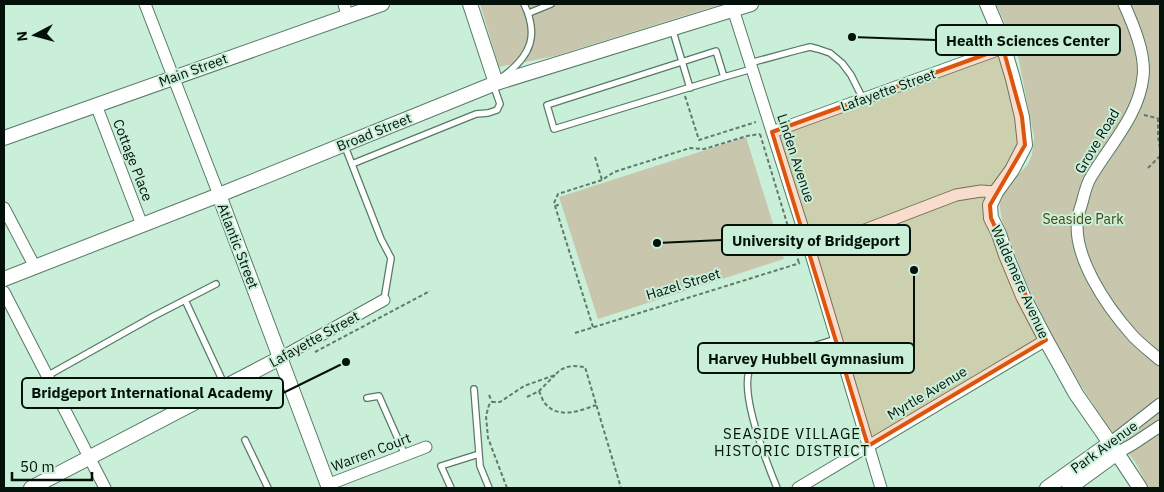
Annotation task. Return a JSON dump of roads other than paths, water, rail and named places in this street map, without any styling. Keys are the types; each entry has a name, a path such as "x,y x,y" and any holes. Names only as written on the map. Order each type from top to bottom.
{"street":[{"name":"Atlantic Street","path":"145,4 219,195 328,487"},
{"name":"Main Street","path":"4,138 173,77 346,10 382,4"},
{"path":"470,4 494,83"},
{"name":"Broad Street","path":"4,279 219,195 494,83 751,4"},
{"name":"Waldemere Avenue","path":"987,4 1013,79 1022,117 1025,145 990,205 992,218 1023,296 1046,340 1076,394 1140,488"},
{"name":"Grove Road","path":"1124,4 1141,51 1143,75 1140,93 1128,121 1089,179 1078,217 1078,240 1087,268 1104,299 1132,335 1160,360"},
{"name":"Linden Avenue","path":"733,9 810,251 881,488"},
{"name":"Lafayette Street","path":"772,130 864,99 1003,48"},
{"name":"Cottage Place","path":"96,105 142,225"},
{"path":"810,251 956,195 981,191 996,192"},
{"path":"4,208 35,267"},
{"path":"4,292 105,488"},
{"name":"Lafayette Street","path":"31,488 280,358 384,300"},
{"name":"Myrtle Avenue","path":"798,488 1046,340"},
{"name":"Park Avenue","path":"1069,488 1160,404"},
{"name":"Park Avenue","path":"1047,488 1114,448 1160,426"},
{"name":"Warren Court","path":"328,487 426,447"}],"lane":[{"path":"351,160 476,114 497,110 500,104 494,83 522,60 532,40 529,13 524,4"},
{"path":"529,13 551,4"},
{"path":"672,28 682,62 686,89"},
{"path":"724,77 716,51 547,105 554,130 724,77 810,47 818,48 842,63 864,99"},
{"path":"344,144 381,239 391,258 384,300"},
{"path":"47,376 154,316 216,284"},
{"path":"185,300 226,386"},
{"path":"777,488 761,448 748,394 748,376 750,371 801,350 836,339"},
{"path":"474,389 480,466 488,488"},
{"path":"367,398 379,396 405,455"},
{"path":"245,440 268,488"},
{"path":"451,488 442,466 479,454"}],"place":[{"name":"Health Sciences Center","path":"852,37"},
{"name":"University of Bridgeport","path":"657,243"},
{"name":"Harvey Hubbell Gymnasium","path":"914,270"},
{"name":"Bridgeport International Academy","path":"346,362"}],"district":[{"name":"SEASIDE VILLAGE HISTORIC DISTRICT","path":"792,442"}],"park label":[{"name":"Seaside Park","path":"1083,219"}]}
